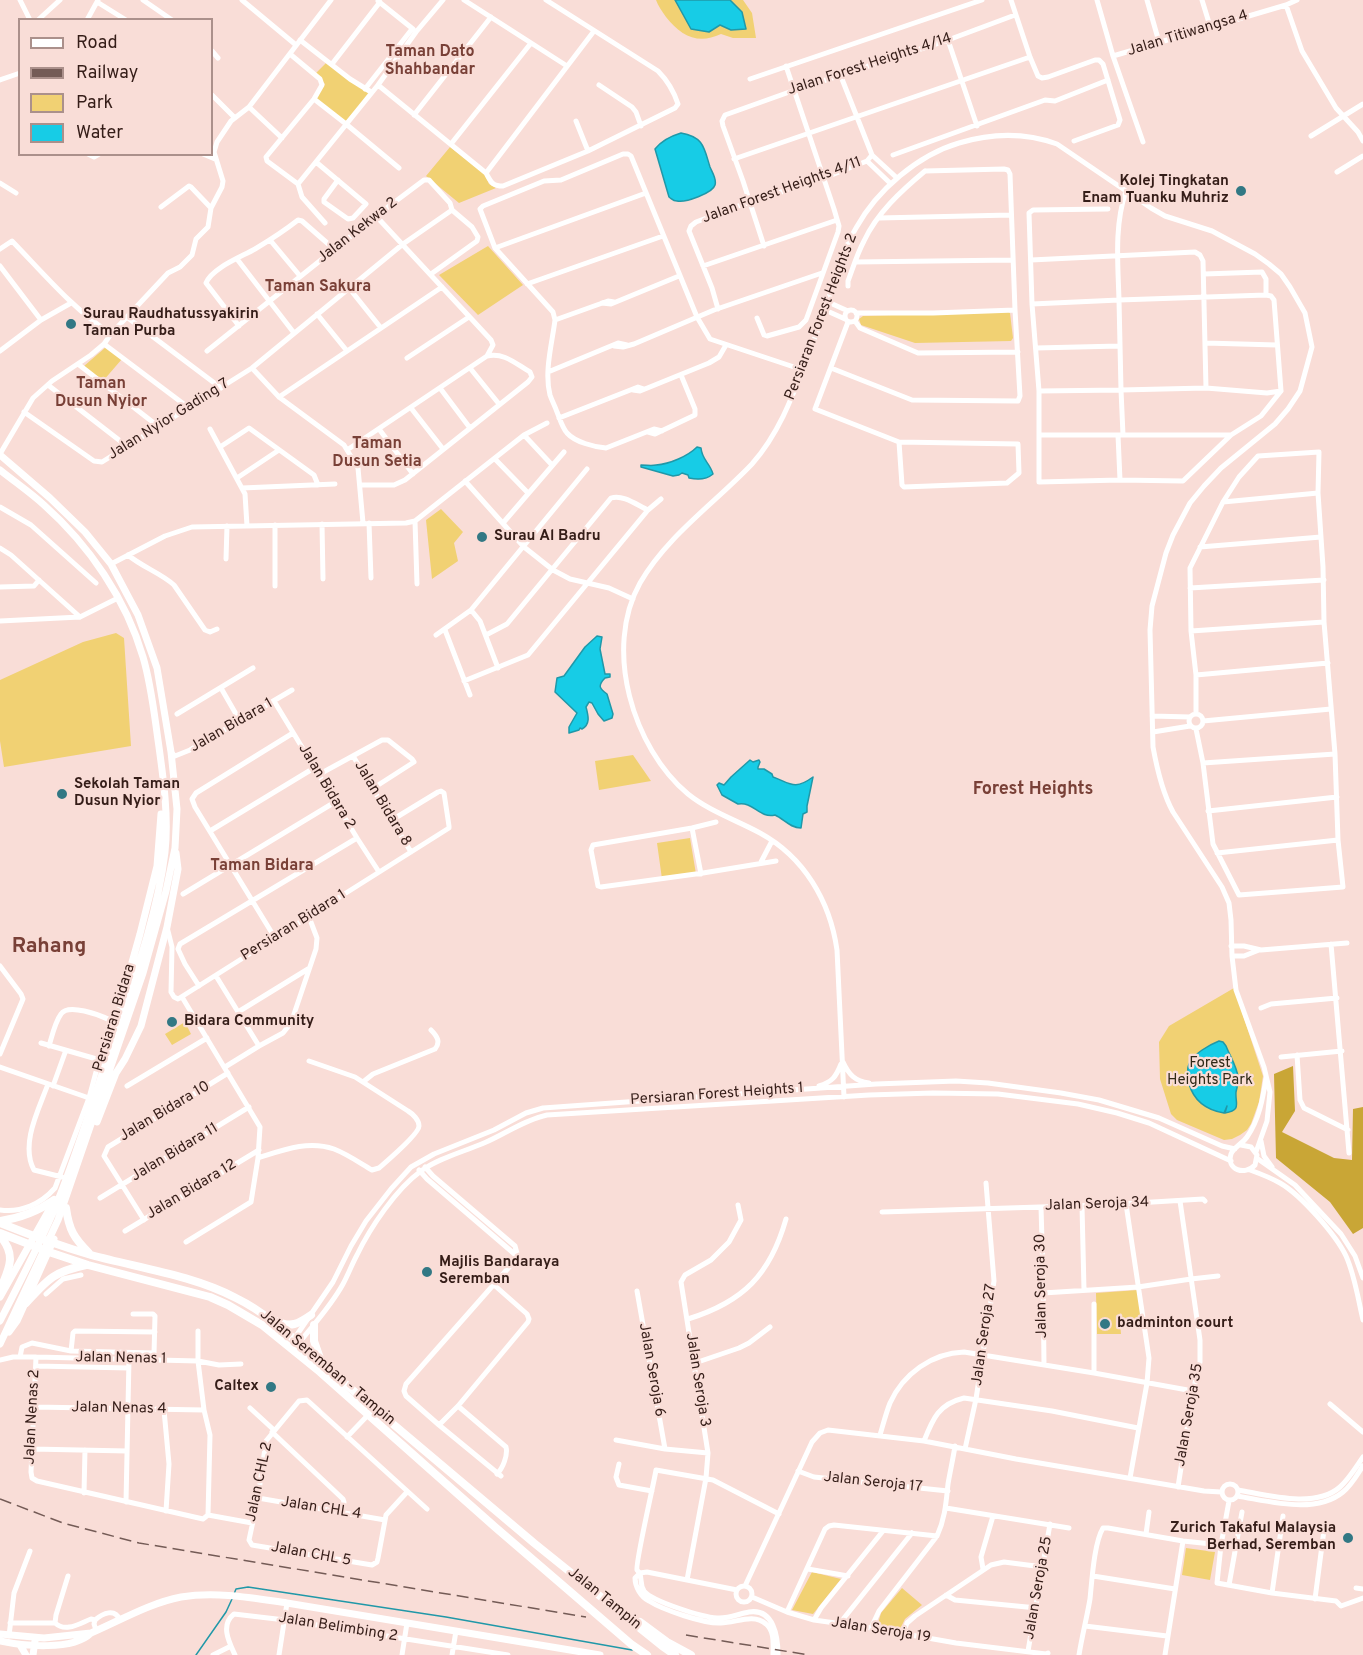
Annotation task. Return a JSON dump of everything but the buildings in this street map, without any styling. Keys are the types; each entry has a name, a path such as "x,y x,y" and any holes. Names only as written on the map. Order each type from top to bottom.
{"highway":[{"path":"0,1222 28,1215 54,1200"},
{"path":"66,1208 70,1229 91,1255"},
{"name":"Jalan Seremban - Tampin","path":"0,1222 53,1243 193,1281 237,1298 264,1315 297,1341 534,1543"},
{"path":"0,1234 11,1256 0,1290"},
{"name":"Jalan Seremban - Tampin","path":"0,1234 154,1287 210,1297 242,1313 277,1336 525,1553"},
{"path":"26,1303 49,1278 67,1269 88,1264"},
{"path":"264,1315 291,1326 311,1316"},
{"path":"314,1325 314,1341 323,1365"},
{"name":"Jalan Tampin","path":"534,1543 614,1607 623,1608 664,1644"},
{"name":"Jalan Tampin","path":"525,1553 644,1654"},
{"path":"664,1644 675,1655"},
{"path":"664,1644 690,1655"}],"main road":[{"path":"0,454 85,532 111,564 138,615 157,668 171,752 177,809 175,848"},
{"path":"0,471 44,505 81,542 106,576 135,631 144,659 151,695 163,790"},
{"name":"Persiaran Bidara","path":"20,1291 68,1174 135,975 162,873 166,819 163,790"},
{"name":"Persiaran Bidara","path":"0,1297 54,1200 116,1021 157,866 163,790"},
{"name":"Persiaran Bidara","path":"20,1291 41,1258 58,1220 118,1049 143,973 166,891 175,848"},
{"name":"Persiaran Bidara","path":"0,1345 17,1321 50,1252 108,1091 141,1026 167,927 178,869 175,848"},
{"path":"42,1223 44,1229 47,1230 60,1225"},
{"path":"16,1270 30,1266 34,1268 38,1276"},
{"path":"0,1321 20,1291"},
{"path":"0,1345 20,1291"},
{"path":"0,1641 20,1645 76,1641 153,1605 200,1595 287,1603 551,1646 565,1652 579,1651 600,1655"},
{"path":"0,1634 39,1642"},
{"path":"33,1655 39,1642"},
{"path":"39,1642 41,1655"},
{"path":"20,1645 26,1655"},
{"path":"551,1646 558,1655"},
{"path":"571,1655 579,1651"}],"street":[{"path":"20,0 29,18"},
{"path":"40,18 60,0"},
{"path":"143,0 169,18"},
{"path":"242,0 298,43 332,64 368,91"},
{"path":"298,184 346,124 414,30 442,0"},
{"path":"464,0 567,66"},
{"path":"378,85 486,173 492,184 496,186 503,186 588,151 675,108 678,104 676,98 666,79 658,71 546,0"},
{"path":"750,79 982,0"},
{"path":"1011,0 1038,76 1042,78 1095,60 1103,64 1120,120 1118,125 1074,141"},
{"path":"1097,0 1113,56 1143,142"},
{"path":"1147,0 1159,42"},
{"path":"1202,0 1210,26"},
{"name":"Jalan Titiwangsa 4","path":"1113,56 1297,0"},
{"path":"88,18 98,1 123,18"},
{"path":"0,454 33,398 104,344 168,273 180,267 192,255 196,239 208,227 211,208 222,187 223,181 214,152 217,142 231,121 249,107 329,1"},
{"path":"332,64 379,1 414,30"},
{"path":"1286,5 1302,51 1336,108 1363,141"},
{"name":"Jalan Forest Heights 4/14","path":"734,159 723,126 722,121 725,115 1016,15"},
{"path":"414,115 491,17"},
{"path":"368,91 378,85 414,30"},
{"path":"486,173 594,31"},
{"path":"948,39 976,126"},
{"path":"451,144 531,43"},
{"path":"213,52 218,58"},
{"path":"290,54 320,79 322,86 266,157 267,161 298,184 302,197 325,223"},
{"path":"764,246 734,159 1030,57"},
{"path":"757,318 764,335 767,336 799,327 806,320 838,232 837,220 824,178 786,66"},
{"path":"0,80 18,74"},
{"path":"840,74 872,155 897,178"},
{"path":"893,155 1046,100 1055,101 1108,81"},
{"path":"599,85 632,107 641,126"},
{"path":"213,96 235,118"},
{"path":"314,99 399,168"},
{"path":"1311,136 1363,104"},
{"path":"249,107 282,138"},
{"path":"576,121 588,151"},
{"name":"Persiaran Forest Heights 2","path":"844,1097 837,950 835,933 822,898 806,872 782,848 761,833 697,801 686,793 660,764 644,738 629,695 623,661 627,621 639,584 657,558 763,452 785,415 828,303 841,261 862,217 897,178 937,150 972,139 1000,135 1041,138 1057,144 1165,216 1212,231 1255,254 1281,274 1305,313 1312,347 1300,391 1275,424 1221,468 1190,503 1173,535 1160,572 1152,606 1150,630 1153,747 1156,764 1168,802 1222,887 1229,903 1236,990 1266,1076"},
{"path":"681,375 695,409 695,415 662,431 654,429 606,448 598,448 572,438 565,430 550,395 548,372 555,320 553,312 495,248 480,209 544,181 561,180 623,154 628,154 631,156 697,317 710,339 802,370"},
{"name":"Jalan Forest Heights 4/11","path":"703,266 689,231 696,222 824,178 867,161 872,155"},
{"path":"208,156 215,159"},
{"path":"1337,172 1363,156"},
{"path":"867,161 891,184"},
{"path":"316,162 338,180 366,204 353,218 348,219 324,202 338,180"},
{"path":"917,162 924,171"},
{"path":"831,368 912,400 1018,401 1020,396 1008,170 924,171 898,194 864,240 848,286"},
{"name":"Jalan Kekwa 2","path":"207,351 424,180 433,183 450,203 452,210"},
{"path":"0,183 16,192"},
{"path":"161,207 189,186 211,208"},
{"path":"1120,480 1121,390 1118,256 1120,211 1126,191"},
{"path":"495,248 646,193"},
{"path":"1032,304 1271,296 1274,300 1281,391 1261,416 1231,435 1183,481 1039,482 1039,391 1032,304 1030,211 1108,209"},
{"path":"431,274 477,241 478,237 472,227 452,210"},
{"name":"Jalan Nyior Gading 7","path":"24,412 94,462 102,462 252,368 403,244 452,210"},
{"path":"879,218 1011,215"},
{"path":"376,216 491,340 493,345 487,356"},
{"path":"239,326 206,283 214,272 270,240 298,220 334,249"},
{"path":"716,310 703,266 837,220"},
{"path":"527,284 663,236"},
{"path":"270,240 300,276"},
{"path":"0,249 12,241 71,303 111,334"},
{"path":"1031,260 1195,252 1200,255 1204,274 1206,388"},
{"path":"237,259 294,333"},
{"path":"855,262 1013,260"},
{"path":"0,266 42,320"},
{"path":"1204,274 1262,272 1266,279 1266,295"},
{"path":"548,372 618,344 628,345 697,317 822,273"},
{"path":"555,320 608,301 614,302 679,276"},
{"path":"279,397 442,287"},
{"path":"349,288 381,328"},
{"path":"0,351 42,320 71,303"},
{"path":"828,303 856,313 1015,310"},
{"path":"825,310 847,320 855,321"},
{"path":"848,311 844,315 847,320 815,410 899,442 1018,444 1019,473 1008,483 904,487 899,442"},
{"path":"856,313 855,321 860,328 918,352 1018,352"},
{"path":"317,314 347,351"},
{"path":"407,358 470,317"},
{"path":"128,318 221,388"},
{"path":"1205,343 1277,345"},
{"path":"104,344 189,408"},
{"path":"560,418 703,366 719,357 726,345"},
{"path":"1036,348 1120,346"},
{"path":"347,450 487,356 495,354 503,356 530,372 531,377 528,382 405,480 394,485 360,485"},
{"path":"78,364 159,427"},
{"path":"252,368 279,397 344,445 358,468 371,578"},
{"path":"470,368 499,404"},
{"path":"48,385 128,447"},
{"path":"440,388 470,428"},
{"path":"1039,391 1206,388 1268,393 1281,391"},
{"path":"411,408 443,449"},
{"path":"111,564 165,536 192,527 415,521 524,435 547,423"},
{"path":"220,447 249,428 314,475 318,485"},
{"path":"210,429 246,494 246,526"},
{"path":"379,429 413,474"},
{"path":"524,435 552,465"},
{"path":"1039,435 1231,435"},
{"path":"237,478 279,450"},
{"path":"503,523 564,452"},
{"path":"1319,452 1318,493 1324,580 1324,622 1343,887 1239,895 1213,844 1203,763 1193,727 1188,722 1193,716 1196,675 1191,631 1190,568 1223,502 1239,477 1258,456 1319,452"},
{"path":"495,459 528,493"},
{"path":"436,635 471,610 587,469"},
{"path":"465,481 524,547 553,570 570,579 614,590 633,599"},
{"path":"242,488 335,484"},
{"path":"1223,502 1318,493"},
{"path":"486,635 507,624 611,498 623,498 648,510"},
{"path":"464,681 528,656 648,510 661,499"},
{"path":"0,507 31,525 96,583"},
{"path":"415,521 417,584"},
{"path":"322,524 323,579"},
{"path":"275,525 275,586"},
{"path":"226,559 227,526"},
{"path":"1200,548 1321,537"},
{"path":"0,548 11,555 80,617"},
{"path":"128,555 174,585 205,630 210,632 217,629"},
{"path":"0,587 34,586 39,580"},
{"path":"1190,588 1324,580"},
{"path":"0,621 80,617 118,598"},
{"path":"471,610 480,621 498,668"},
{"path":"1191,631 1324,622"},
{"path":"445,630 470,695"},
{"path":"1196,675 1328,663"},
{"path":"177,714 254,668"},
{"path":"221,688 240,721"},
{"name":"Jalan Bidara 1","path":"171,752 175,756 182,754 292,690"},
{"name":"Jalan Bidara 2","path":"274,701 379,872"},
{"path":"1203,721 1331,709"},
{"path":"1152,716 1200,716 1203,721"},
{"path":"1153,732 1193,727 1202,725 1203,721"},
{"path":"275,938 192,799 196,793 293,733"},
{"path":"318,775 385,740 414,762 372,789"},
{"path":"1203,763 1335,754"},
{"name":"Jalan Bidara 8","path":"353,756 411,852"},
{"path":"210,831 314,768"},
{"name":"Persiaran Bidara 1","path":"182,997 448,828 444,793 438,792 392,820"},
{"path":"1208,811 1337,797"},
{"path":"183,894 335,802"},
{"path":"716,822 593,845 591,848 598,885 601,888 776,861"},
{"path":"692,828 701,874"},
{"path":"199,986 178,949 180,944 357,838"},
{"path":"1217,853 1338,840"},
{"path":"760,862 772,841"},
{"path":"225,1067 289,1028 316,949 317,938 309,917"},
{"path":"167,927 172,947 171,992 174,998 182,997 260,1127 251,1202 186,1242"},
{"path":"1232,956 1244,956 1261,950 1347,943"},
{"path":"1331,944 1349,1153"},
{"path":"1231,946 1261,950"},
{"path":"160,952 169,951 171,956"},
{"path":"0,966 21,994 22,999 0,1054"},
{"path":"238,1012 309,969"},
{"path":"216,976 258,1046"},
{"path":"1261,1008 1271,1004 1337,998"},
{"path":"0,1210 23,1209 44,1199 55,1188 89,1098 110,1020 74,1009 65,1010 60,1015 49,1046"},
{"path":"363,1082 373,1074 435,1049 438,1039 431,1030"},
{"path":"127,1086 207,1038"},
{"path":"41,1043 100,1060"},
{"path":"61,1177 34,1170 29,1156 30,1137 66,1050"},
{"path":"1281,1057 1342,1051"},
{"path":"1297,1055 1301,1104 1304,1108 1348,1130"},
{"path":"258,1158 290,1148 320,1146 336,1150 372,1170 380,1168 417,1132 419,1125 413,1114 350,1074 309,1061"},
{"path":"842,1061 848,1073 854,1078 876,1084"},
{"path":"812,1088 829,1083 836,1076 842,1061"},
{"path":"0,1067 89,1098"},
{"name":"Jalan Bidara 10","path":"123,1185 104,1156 108,1147 228,1073"},
{"path":"1256,1152 1267,1121 1270,1092 1266,1076"},
{"path":"1266,1076 1257,1118 1249,1135 1231,1155 1231,1161 1240,1171 1250,1170 1270,1178 1291,1191 1340,1245 1350,1268 1363,1320"},
{"name":"Persiaran Forest Heights 1","path":"297,1341 366,1221 391,1189 418,1162 482,1136 526,1113 543,1108 812,1088 956,1081 1075,1095 1149,1115 1222,1146 1238,1147"},
{"name":"Persiaran Forest Heights 1","path":"297,1341 314,1325 344,1282 358,1252 377,1221 411,1179 435,1163 486,1142 532,1119 547,1115 773,1100 967,1093 998,1094 1078,1104 1117,1113 1149,1123 1231,1161"},
{"name":"Jalan Bidara 11","path":"100,1198 249,1107"},
{"path":"1261,1139 1264,1156 1278,1173"},
{"path":"1238,1147 1251,1147 1256,1152 1258,1159 1256,1166 1250,1170"},
{"name":"Jalan Bidara 12","path":"125,1231 259,1150"},
{"path":"1258,1159 1295,1185 1341,1234 1355,1256 1363,1278"},
{"path":"418,1162 429,1177 515,1246 518,1257 405,1384 404,1391 406,1396 499,1475 507,1451 506,1447 458,1406"},
{"path":"429,1177 435,1163"},
{"path":"411,1179 429,1177"},
{"name":"Jalan Seroja 27","path":"965,1449 976,1399 994,1281 986,1183"},
{"path":"123,1185 144,1220"},
{"name":"Jalan Seroja 34","path":"882,1212 1082,1206 1203,1199 1205,1201"},
{"name":"Jalan Seroja 35","path":"1178,1487 1193,1391 1200,1362 1200,1340 1180,1202"},
{"path":"1126,1204 1149,1358 1147,1383 1130,1478"},
{"name":"Jalan Seroja 3","path":"687,1580 706,1478 708,1453 681,1282 685,1275 711,1260 729,1242 741,1220 738,1205"},
{"path":"1082,1206 1084,1290"},
{"name":"Jalan Seroja 30","path":"1041,1207 1044,1365"},
{"path":"687,1319 729,1302 759,1276 773,1255 786,1219"},
{"path":"46,1294 63,1279 81,1275"},
{"path":"1043,1293 1138,1287 1218,1276"},
{"path":"439,1425 458,1406 529,1319 527,1314 494,1284"},
{"name":"Jalan Seroja 6","path":"637,1291 664,1449"},
{"path":"1094,1304 1094,1373"},
{"path":"20,1357 22,1347 32,1343 71,1352 154,1356 155,1316 153,1314 133,1314"},
{"path":"694,1364 739,1348 770,1327"},
{"path":"71,1352 75,1331 155,1332"},
{"path":"198,1331 198,1361 204,1410 210,1435 208,1515"},
{"path":"62,1357 63,1349"},
{"path":"880,1435 890,1404 901,1384 933,1359 951,1353 964,1352 1193,1391"},
{"name":"Jalan Nenas 1","path":"0,1360 20,1357 129,1359 154,1356 219,1365 242,1364"},
{"name":"Jalan Nenas 2","path":"36,1357 32,1478 84,1492"},
{"path":"126,1502 129,1359"},
{"path":"36,1366 129,1368"},
{"path":"924,1441 932,1421 941,1409 952,1401 964,1398 1052,1411 1138,1428"},
{"name":"Jalan CHL 2","path":"249,1540 266,1441 299,1401 307,1400 347,1437"},
{"path":"1330,1404 1363,1432"},
{"name":"Jalan Nenas 4","path":"34,1407 204,1410"},
{"path":"250,1408 343,1499 342,1512"},
{"path":"164,1410 169,1464 166,1511"},
{"path":"368,1415 347,1437 427,1509"},
{"path":"778,1655 776,1639 767,1625 756,1619 720,1624 688,1617 643,1597 636,1584 636,1576 647,1572 737,1590 745,1586 812,1442 824,1431 836,1429 924,1441 1043,1464 1221,1492"},
{"path":"616,1440 664,1449 708,1453"},
{"path":"871,1628 879,1611 937,1536 946,1508 955,1446"},
{"path":"32,1449 127,1450"},
{"path":"85,1450 84,1492 200,1519 208,1515 252,1523"},
{"path":"1238,1493 1304,1500 1315,1498 1340,1487 1363,1457"},
{"path":"619,1464 616,1477 620,1485 652,1491"},
{"path":"1238,1493 1295,1505 1312,1505 1343,1492 1363,1466"},
{"path":"640,1573 637,1566 656,1470 706,1478 779,1514"},
{"name":"Jalan Seroja 17","path":"798,1471 814,1477 948,1491"},
{"path":"1230,1484 1235,1486 1238,1493 1234,1500 1229,1501 1224,1499 1221,1492 1223,1487 1230,1484"},
{"path":"385,1520 388,1512 406,1492"},
{"name":"Jalan CHL 4","path":"258,1498 385,1520"},
{"path":"1229,1501 1216,1583 1336,1601 1341,1606 1363,1598"},
{"path":"946,1508 1070,1528"},
{"path":"1146,1534 1149,1512"},
{"path":"1229,1585 1242,1512"},
{"path":"983,1569 981,1557 993,1516"},
{"path":"1272,1593 1283,1516"},
{"name":"Jalan CHL 5","path":"249,1540 252,1545 368,1565 375,1564 380,1551 385,1520"},
{"name":"Jalan Seroja 25","path":"1028,1651 1050,1524"},
{"path":"787,1612 825,1529 829,1526 937,1536"},
{"path":"1078,1655 1096,1551 1103,1528 1221,1545"},
{"path":"1315,1599 1324,1530"},
{"path":"814,1620 821,1608 883,1531"},
{"path":"840,1623 912,1533"},
{"path":"1165,1655 1183,1541"},
{"path":"9,1636 14,1593 30,1551"},
{"path":"903,1634 910,1620 990,1565 1004,1562 1043,1566"},
{"path":"808,1569 848,1576"},
{"path":"55,1623 68,1576"},
{"path":"1092,1576 1176,1589"},
{"path":"737,1590 740,1602 748,1602 752,1597 751,1589 745,1586"},
{"path":"1356,1588 1363,1589"},
{"path":"946,1594 956,1600 1037,1608"},
{"name":"Jalan Seroja 19","path":"752,1597 787,1612 814,1620 956,1643 1048,1653"},
{"path":"279,1655 287,1603"},
{"path":"94,1632 95,1620 102,1614 114,1612 120,1620"},
{"name":"Jalan Belimbing 2","path":"231,1646 227,1635 227,1623 230,1616 238,1614 508,1655"},
{"path":"10,1623 55,1623 64,1628 95,1620"},
{"path":"402,1655 407,1623"},
{"path":"1084,1626 1167,1636"},
{"path":"452,1655 456,1631"},
{"path":"773,1655 776,1639"},
{"path":"213,1655 231,1646 235,1655"}],"green space":[{"path":"656,0 743,0 752,13 756,38 733,38 721,34 705,39 690,37 672,24"},
{"path":"326,63 370,93 345,122 314,99 325,84 315,74"},
{"path":"450,147 485,174 489,184 496,188 459,203 426,176"},
{"path":"488,246 523,285 478,315 439,275"},
{"path":"1007,311 1010,313 1013,338 1011,341 915,343 861,325 859,319 863,316"},
{"path":"106,347 122,359 103,381 84,366"},
{"path":"441,509 463,532 454,543 458,561 432,579 426,520"},
{"path":"116,633 124,638 131,746 4,767 0,741 0,680 83,642"},
{"path":"633,755 651,781 599,790 595,761"},
{"path":"690,838 696,874 662,879 657,843"},
{"name":"Forest Heights Park","path":"1234,988 1263,1076 1259,1102 1251,1124 1240,1135 1224,1140 1177,1120 1171,1114 1160,1079 1159,1042 1169,1026"},
{"path":"185,1022 191,1034 172,1045 165,1034"},
{"path":"1138,1290 1143,1321 1120,1322 1121,1334 1097,1334 1096,1293"},
{"path":"1186,1548 1215,1552 1210,1580 1182,1575"},
{"path":"812,1572 841,1579 813,1614 792,1610"},
{"path":"902,1588 922,1605 905,1619 899,1631 877,1627 881,1613"}],"shaded area":[{"path":"1293,1066 1295,1111 1282,1132 1334,1158 1352,1160 1353,1109 1363,1107 1363,1228 1353,1234 1330,1202 1276,1158 1274,1074"}],"water":[{"path":"675,0 730,0 742,12 746,29 731,30 720,25 709,32 691,29"},
{"path":"681,133 694,137 702,144 715,185 704,194 692,199 674,201 669,197 655,149 667,139"},
{"path":"697,447 701,448 713,474 708,477 692,479 682,473 673,476 641,467 641,465 673,461"},
{"path":"597,636 602,637 600,649 605,674 610,674 610,677 605,678 600,685 607,694 612,718 604,721 589,702 586,707 587,725 569,733 569,727 577,713 555,692 557,678 564,676 585,647"},
{"path":"750,760 753,762 759,760 758,769 764,769 773,777 792,784 801,784 813,777 807,812 803,814 801,828 790,825 775,815 765,815 748,805 738,804 722,795 717,785 719,783 724,785"},
{"path":"1219,1041 1226,1046 1235,1065 1238,1079 1236,1108 1225,1113 1227,1106 1224,1113 1206,1107 1198,1100 1191,1090 1188,1074 1191,1060 1206,1047"}],"waterway":[{"path":"234,1594 236,1589 248,1587 446,1617 632,1650"},
{"path":"196,1655 226,1612 232,1599"}],"railway":[{"path":"0,1499 63,1523 139,1543 586,1617"},
{"path":"686,1635 809,1655"}],"place":[{"name":"Kolej Tingkatan Enam Tuanku Muhriz","path":"1241,191"},
{"name":"Surau Raudhatussyakirin Taman Purba","path":"71,324"},
{"name":"Surau Al Badru","path":"482,537"},
{"name":"Sekolah Taman Dusun Nyior","path":"62,794"},
{"name":"Bidara Community","path":"172,1022"},
{"name":"Majlis Bandaraya Seremban","path":"427,1272"},
{"name":"badminton court","path":"1105,1324"},
{"name":"Caltex","path":"271,1387"},
{"name":"Zurich Takaful Malaysia Berhad, Seremban","path":"1348,1538"}],"district":[{"name":"Taman Dato Shahbandar","path":"430,62"},
{"name":"Taman Sakura","path":"318,288"},
{"name":"Taman Dusun Nyior","path":"101,394"},
{"name":"Taman Dusun Setia","path":"377,454"},
{"name":"Forest Heights","path":"1033,790"},
{"name":"Taman Bidara","path":"262,867"},
{"name":"Rahang","path":"49,948"}]}
